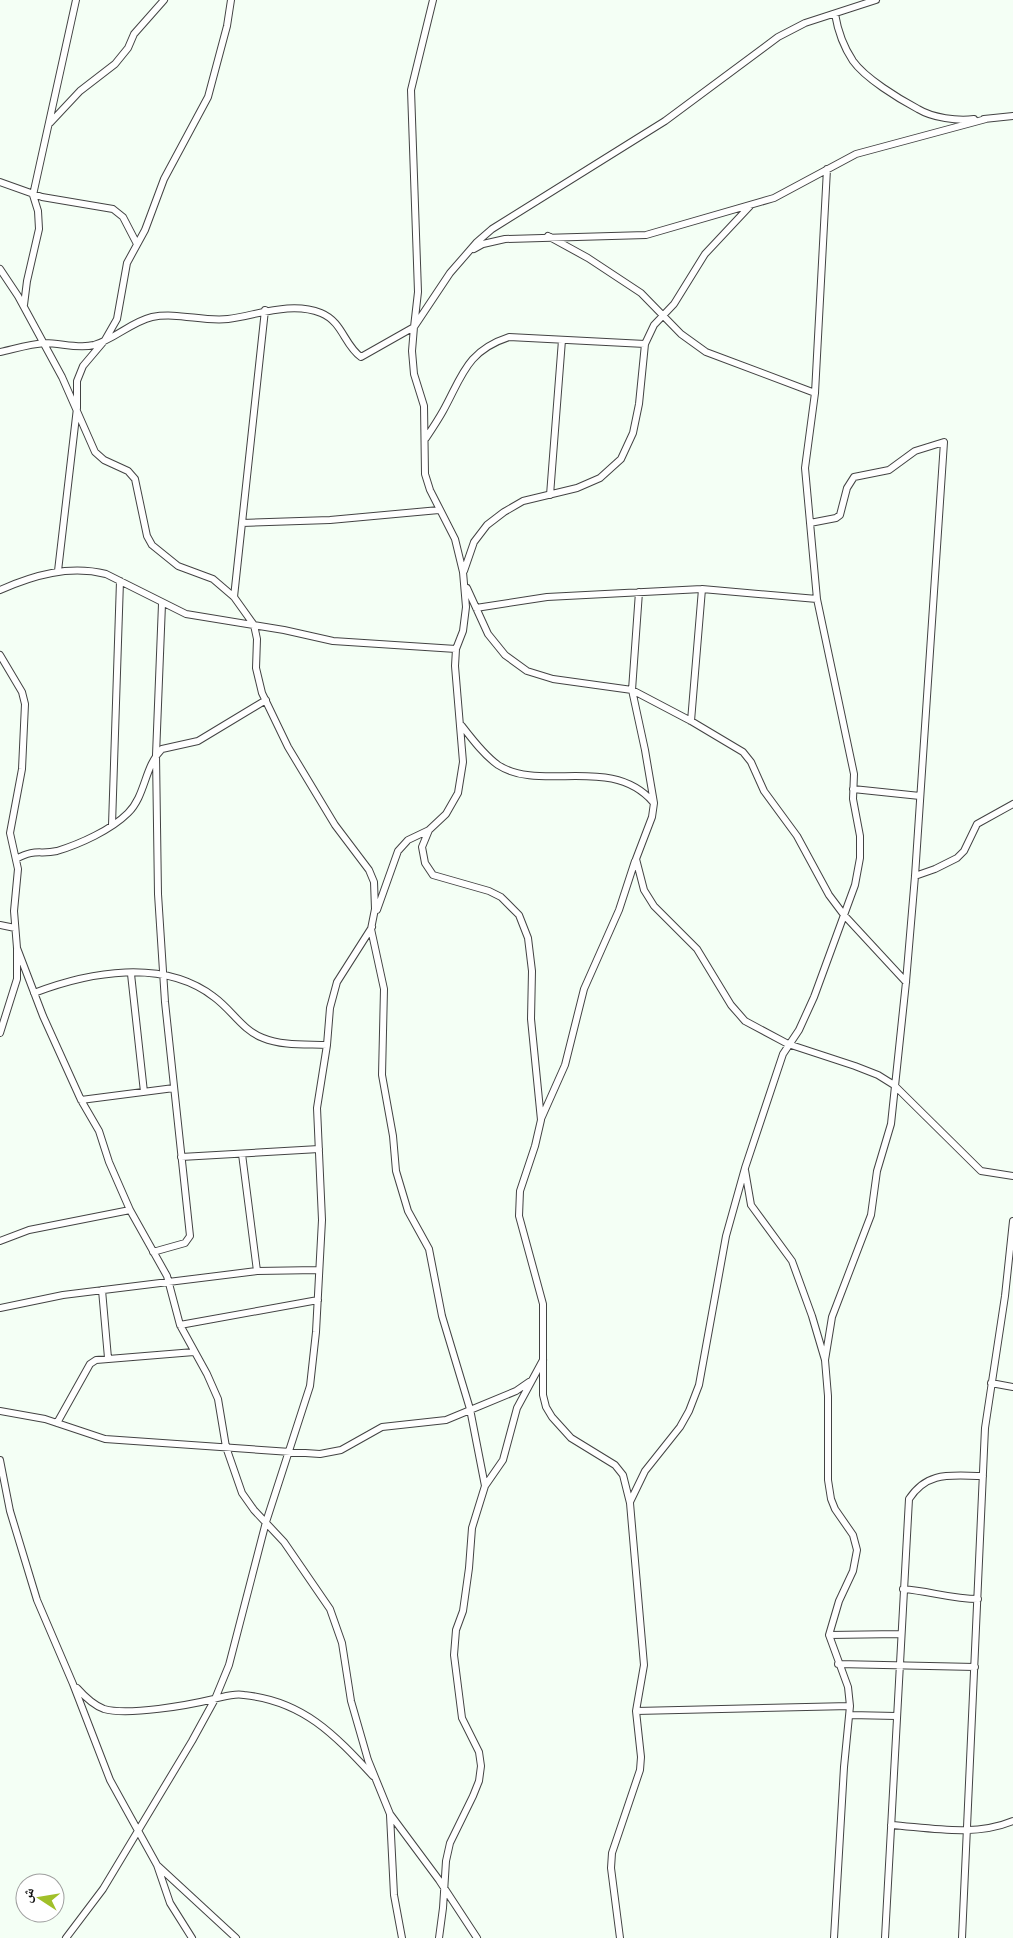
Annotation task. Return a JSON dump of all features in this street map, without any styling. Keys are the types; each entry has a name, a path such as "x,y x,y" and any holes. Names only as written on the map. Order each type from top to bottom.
{"street":[{"path":"24,306 27,281 39,229 38,211 33,195 76,0"},
{"path":"49,124 80,91 114,64 128,48 134,34 164,0"},
{"path":"58,571 77,408 77,381 83,366 106,340 119,315 126,268 145,230 164,179 208,97 219,60 230,0"},
{"path":"66,1938 103,1889 136,1830 215,1699 229,1665 266,1522 310,1386 318,1300 322,1220 317,1108 328,1045 332,994 337,982 371,929 398,851 408,840 429,830 446,814 458,793 463,762 461,725 455,692 456,649 463,631 465,585 455,539 425,474 426,438 424,406 414,374 412,351 418,292 411,90 433,0"},
{"path":"473,250 477,242 492,229 664,120 778,36 805,23 876,0"},
{"path":"835,14 839,36 854,62 875,82 919,110 946,118 966,120 1013,116"},
{"path":"0,352 44,343 92,346 141,321 153,317 183,316 228,319 265,310 312,310 327,316 338,324 361,357 414,327 445,280 473,250 483,244 505,239 548,236 646,235 774,198 856,154 886,144 933,135 986,119"},
{"path":"630,1504 637,1484 645,1471 680,1427 689,1411 698,1385 726,1236 745,1168 777,1070 788,1044 799,1030 814,997 855,885 860,858 860,836 853,799 854,774 817,599 805,468 815,393 826,170"},
{"path":"0,182 33,195 113,209 123,217 137,244"},
{"path":"463,572 474,542 487,525 523,501 577,488 600,478 620,459 632,433 639,404 645,344 654,325 674,304 705,254 740,214 752,204"},
{"path":"548,236 588,258 641,293 681,334 706,352 815,393"},
{"path":"0,269 24,306 44,343 77,408 95,452 104,460 128,471 135,479 147,536 152,545 178,566 213,578 234,597 254,625 257,639 256,675 266,700 288,747 330,817 369,870 374,882 375,898 371,929 384,989 382,1075 393,1136 396,1171 408,1211 429,1249 442,1316 470,1409 485,1486"},
{"path":"234,597 265,310"},
{"path":"426,438 443,411 464,368 483,349 496,342 508,337 645,344"},
{"path":"550,494 562,340"},
{"path":"810,523 836,518 840,515 847,488 854,476 889,470 915,451 944,442 915,876 891,1124 879,1164 871,1215 832,1317 825,1360"},
{"path":"242,523 330,520 440,510"},
{"path":"0,590 58,571 93,571 120,581 162,604 186,614 333,641 456,649"},
{"path":"112,825 120,581"},
{"path":"465,585 488,634 504,655 527,671 553,679 632,690 691,721 743,752 751,762 764,791 785,817 817,875 844,915 906,982"},
{"path":"476,608 548,597 702,590 817,599"},
{"path":"691,721 702,590"},
{"path":"620,1938 611,1868 612,1853 640,1770 641,1757 636,1711 644,1665 630,1504 623,1475 615,1465 571,1438 552,1417 543,1396 543,1304 519,1216 518,1205 520,1191 536,1146 541,1120 565,1065 584,989 620,910 652,817 654,803 632,690 639,592"},
{"path":"153,1252 185,1243 190,1236 162,974 156,755 162,604"},
{"path":"0,655 22,692 25,704 22,769 10,833 18,875 14,911 15,928 18,948 34,993 81,1100 99,1132 130,1210 170,1282 180,1325 208,1374 218,1400 226,1447 242,1492 284,1542 330,1609 342,1643 351,1701 375,1778 390,1814 444,1888 477,1938"},
{"path":"16,860 29,852 58,850 112,825 129,812 138,801 156,755 171,746 198,742 266,700"},
{"path":"461,725 488,756 508,770 533,774 616,780 633,785 644,792 654,803"},
{"path":"853,789 920,796"},
{"path":"915,876 958,858 964,851 977,824 1013,804"},
{"path":"429,830 422,847 425,863 433,875 489,891 501,897 515,910 524,926 531,950 532,1019 541,1120"},
{"path":"636,859 644,890 654,906 697,949 737,1014 755,1028 788,1044 855,1066 894,1085 981,1170 1013,1176"},
{"path":"0,925 15,928"},
{"path":"0,1033 16,987 18,948"},
{"path":"34,993 73,980 114,974 162,974 196,985 215,997 249,1032 265,1040 328,1045"},
{"path":"131,974 144,1092"},
{"path":"81,1100 174,1088"},
{"path":"181,1157 319,1149"},
{"path":"242,1154 257,1271"},
{"path":"745,1168 751,1205 792,1261 812,1316 825,1360 828,1396 830,1490 835,1508 853,1535 858,1550 853,1571 839,1601 829,1635 848,1687 850,1706 844,1767 834,1938"},
{"path":"0,1241 29,1230 130,1210"},
{"path":"962,1938 984,1428 1005,1296 1013,1221"},
{"path":"0,1308 63,1295 257,1271 318,1270"},
{"path":"102,1290 108,1358"},
{"path":"180,1325 318,1300"},
{"path":"57,1423 90,1364 96,1360 194,1352"},
{"path":"438,1938 446,1861 450,1843 473,1796 479,1781 481,1766 479,1752 462,1718 454,1655 456,1630 463,1611 470,1568 472,1528 485,1486 503,1460 517,1408 544,1358"},
{"path":"0,1411 57,1423 105,1440 320,1454 341,1450 382,1427 446,1420 516,1391 532,1380"},
{"path":"991,1383 1013,1387"},
{"path":"0,1460 10,1510 36,1600 73,1684 110,1780 157,1865 170,1902 192,1938"},
{"path":"885,1938 902,1589 909,1499 915,1490 934,1477 983,1476"},
{"path":"902,1589 929,1591 955,1598 978,1599"},
{"path":"829,1635 900,1634"},
{"path":"838,1664 975,1668"},
{"path":"73,1684 94,1704 105,1709 118,1711 179,1706 229,1695 243,1694 266,1699 301,1712 325,1728 375,1778"},
{"path":"636,1711 850,1706"},
{"path":"850,1715 896,1716"},
{"path":"390,1814 394,1895 402,1938"},
{"path":"891,1825 966,1831 1004,1825 1013,1821"},
{"path":"157,1865 236,1938"},
{"path":"74,1927 74,1938"}]}
